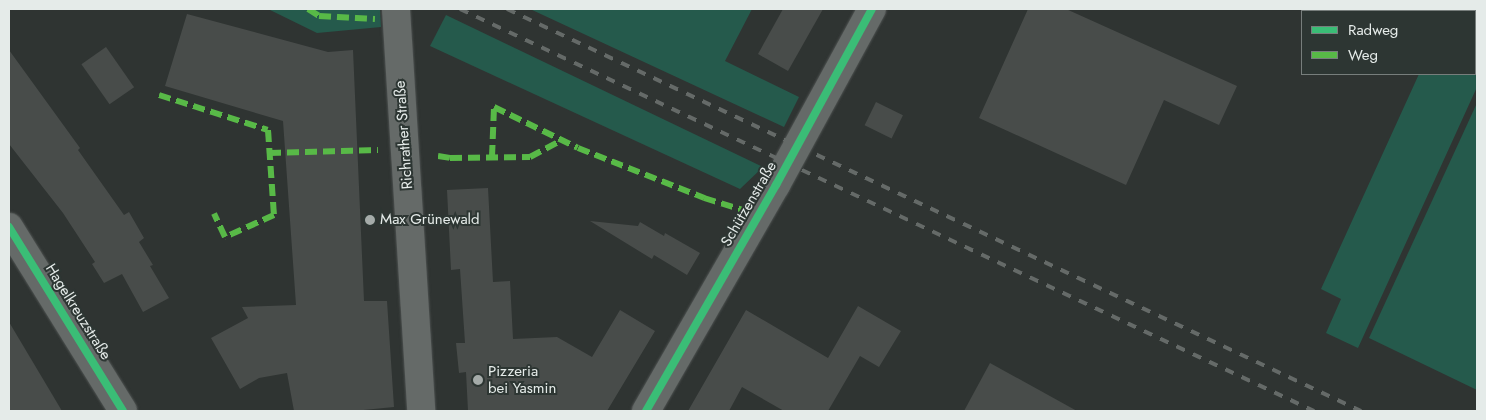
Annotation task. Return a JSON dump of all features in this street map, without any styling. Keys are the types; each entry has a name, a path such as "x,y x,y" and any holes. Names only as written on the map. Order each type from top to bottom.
{"street":[{"name":"Richrather Straße","path":"396,9 421,411"},
{"name":"Schützenstraße","path":"646,411 776,185 872,9"},
{"name":"Hagelkreuzstraße","path":"9,227 123,411"}],"green space":[{"path":"268,9 380,9 381,27 317,33"},
{"path":"530,9 752,9 725,61 799,97 784,127"},
{"path":"446,15 763,167 740,189 430,46"},
{"path":"1477,61 1477,87 1358,348 1326,333 1341,299 1321,289 1419,75 1476,75"},
{"path":"1477,103 1477,390 1369,338"}],"building":[{"path":"783,9 823,9 788,71 758,54"},
{"path":"1028,9 1066,9 1237,86 1219,125 1164,100 1126,185 979,118"},
{"path":"187,14 328,52 353,50 364,301 387,301 394,407 353,411 294,411 287,373 259,378 240,389 211,338 248,318 242,307 296,305 283,121 165,86"},
{"path":"106,47 134,87 110,104 81,64"},
{"path":"9,50 80,148 78,150 124,215 129,212 144,238 139,242 153,265 150,266 169,298 143,312 122,274 104,283 92,264 95,262 63,213 9,144"},
{"path":"876,102 903,115 892,139 865,125"},
{"path":"488,188 493,282 510,281 513,339 557,337 592,357 620,310 655,331 607,411 468,411 466,372 459,373 456,343 465,343 460,269 451,270 447,190"},
{"path":"590,221 638,226 640,222 664,236 665,233 700,253 687,275 654,255 652,259"},
{"path":"858,306 901,331 879,367 860,356 828,411 784,411 742,387 729,411 688,411 746,310 828,358"},
{"path":"9,322 62,411 9,411"},
{"path":"990,363 1077,411 964,411"}],"railway":[{"path":"460,9 1314,411"},
{"path":"507,9 1361,411"}],"marked path":[{"path":"308,9 319,16 375,19"},
{"path":"159,95 268,130 274,215 225,237 214,213"},
{"path":"492,157 494,107 578,148 704,198 743,210"},
{"path":"438,156 450,158 530,157 562,140"},
{"path":"269,153 378,150"}],"cycle path":[{"path":"646,411 776,185 872,9"},
{"path":"9,227 123,411"}],"place":[{"name":"Max Grünewald","path":"370,220"},
{"name":"Pizzeria bei Yasmin","path":"478,380"}]}
